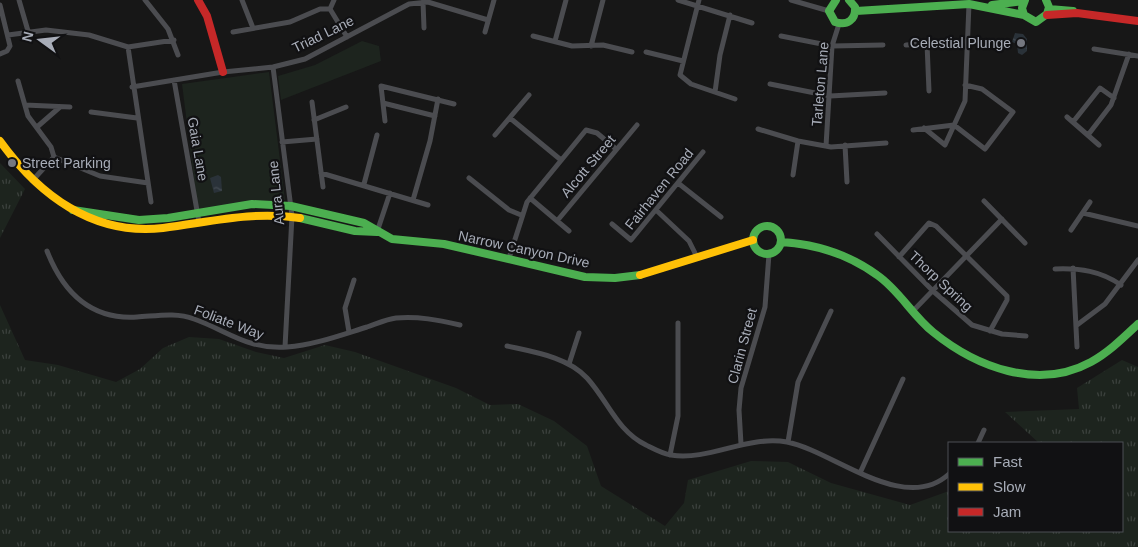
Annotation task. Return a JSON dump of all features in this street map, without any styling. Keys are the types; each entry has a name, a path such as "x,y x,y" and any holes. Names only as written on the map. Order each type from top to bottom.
{"street":[{"path":"19,0 28,32"},
{"path":"145,0 168,29 174,40 178,55"},
{"path":"198,0 207,16 223,72"},
{"path":"242,0 253,28"},
{"path":"330,9 334,0"},
{"path":"485,32 494,0"},
{"path":"555,41 566,0"},
{"path":"591,46 603,0"},
{"path":"678,0 699,3 752,23"},
{"path":"791,0 829,11"},
{"path":"829,11 836,0"},
{"path":"849,0 856,11"},
{"path":"1046,0 1048,12"},
{"path":"983,6 1025,1 1022,8 1024,15"},
{"name":"Triad Lane","path":"132,87 273,66 305,59 409,2 423,2 448,7 488,20"},
{"path":"423,2 424,28"},
{"path":"699,3 680,75 691,84 735,99"},
{"path":"856,11 969,4 1024,15 1036,22 1048,12 1077,13 1138,21"},
{"path":"924,128 945,145 965,101 969,4"},
{"path":"0,5 8,35 9,48 0,54"},
{"path":"233,32 290,22 320,9 330,9"},
{"path":"330,9 347,37"},
{"path":"829,11 832,19 838,24 850,22 856,11"},
{"path":"715,92 720,55 730,15"},
{"name":"Tarleton Lane","path":"826,146 832,46 838,24"},
{"path":"8,35 46,30 89,35 128,47 174,40"},
{"path":"533,36 572,46 603,45 632,52"},
{"path":"781,36 832,46 883,45"},
{"path":"906,45 966,41"},
{"path":"927,44 929,91"},
{"path":"128,47 132,87 152,202"},
{"path":"1094,49 1138,56"},
{"path":"646,52 683,61"},
{"path":"1088,135 1114,98 1129,54"},
{"name":"Aura Lane","path":"273,66 292,216 285,348"},
{"name":"Gaia Lane","path":"174,80 199,222"},
{"path":"18,81 28,116 51,146 54,157"},
{"path":"770,84 830,96 885,93"},
{"path":"913,130 954,125 984,148 1013,112 982,90 965,85"},
{"path":"385,121 381,86 454,104"},
{"path":"1073,122 1100,88 1114,98"},
{"path":"495,135 529,95"},
{"path":"413,200 430,141 438,99"},
{"path":"312,102 323,187"},
{"path":"383,103 435,116"},
{"path":"25,105 70,107"},
{"path":"37,127 60,107"},
{"path":"314,120 346,107"},
{"path":"91,112 137,118"},
{"path":"1067,117 1099,144"},
{"path":"510,118 561,160"},
{"name":"Alcott Street","path":"557,221 637,125"},
{"path":"758,129 798,141 826,146 886,143"},
{"path":"509,258 521,215 530,198 586,130 597,133 616,149"},
{"path":"364,184 377,135"},
{"path":"282,142 317,139"},
{"name":"Narrow Canyon Drive","path":"0,141 14,162 32,181 72,210 90,221 122,229 150,229 246,214 292,216 324,222 360,234 377,232"},
{"path":"793,175 798,141"},
{"path":"845,146 847,182"},
{"name":"Fairhaven Road","path":"612,224 631,240 703,152"},
{"path":"54,157 100,176 148,183"},
{"path":"32,181 54,157"},
{"path":"321,173 428,204"},
{"path":"469,178 509,210 521,215"},
{"path":"678,183 721,217"},
{"path":"377,232 390,193"},
{"path":"530,198 569,231"},
{"path":"984,201 1025,242"},
{"path":"1071,230 1090,202"},
{"name":"Narrow Canyon Drive","path":"72,210 139,220 252,204 291,206 364,223 392,239 444,244 509,258 549,270 586,276 615,278 643,275 697,256 753,240 755,231 768,225 780,232 782,242"},
{"path":"656,210 689,241 697,256"},
{"path":"1083,213 1138,226"},
{"path":"913,311 966,254 1002,219"},
{"path":"899,257 929,223 936,226 1007,296 1007,300 990,331"},
{"name":"Thorp Spring","path":"877,234 933,291 972,325 990,331 1015,336 1026,336"},
{"path":"753,240 756,249 769,254 777,250 782,242 806,242 829,248 855,260 879,276 932,330 962,354 989,367 1011,373 1051,376 1087,366 1136,329"},
{"name":"Foliate Way","path":"47,251 55,270 69,289 87,306 106,316 134,318 173,315 193,318 242,341 262,347 285,348 308,345 394,318 428,318 460,325"},
{"name":"Clarin Street","path":"741,444 741,388 765,307 769,254"},
{"path":"1077,326 1105,304 1138,262"},
{"path":"1055,269 1073,268 1108,276 1121,285"},
{"path":"1073,268 1077,347"},
{"path":"349,332 345,308 354,280"},
{"path":"788,442 798,382 832,311"},
{"path":"670,455 678,416 678,323"},
{"path":"569,364 579,333"},
{"path":"507,346 546,355 569,364 586,377 618,424 644,444 670,455 698,455 741,444 774,441 788,442 813,451 876,482 901,487 927,486 948,475"},
{"path":"860,474 903,378"},
{"path":"978,442 984,430"}],"green space":[{"path":"362,41 379,46 381,61 281,100 278,76 315,65"},
{"path":"269,72 285,200 198,211 182,84"},
{"path":"0,163 25,189 0,238"},
{"path":"0,305 25,360 58,365 116,382 140,369 163,348 189,337 219,339 256,352 284,358 325,345 355,352 456,388 490,405 518,404 554,421 587,446 601,486 665,526 684,503 688,480 751,461 788,462 831,483 910,505 948,491 948,532 1123,532 1123,442 1038,442 1005,412 1079,409 1077,388 1122,360 1138,367 1138,547 0,547"}],"water":[{"name":"Celestial Plunge","path":"1015,33 1023,34 1027,39 1027,51 1022,55 1018,53 1017,44 1012,42"},
{"path":"218,175 221,177 222,191 214,193 210,178"}],"traffic: fast":[{"path":"836,0 829,11 835,22 839,23 850,21 854,15 855,7 849,0"},
{"path":"1025,0 1022,8 1024,15 1036,22 1047,14 1049,7 1046,0"},
{"path":"992,5 1024,1"},
{"path":"856,11 969,4 1024,15"},
{"path":"1049,9 1073,11"},
{"path":"73,210 139,220 168,218 252,204 291,206 364,223 392,239 444,244 585,277 615,278 640,275"},
{"path":"300,218 355,231 377,232"},
{"path":"767,226 777,230 781,240 777,250 767,254 757,250 753,240 757,230 767,226"},
{"path":"781,242 807,245 831,251 855,261 885,281 925,325 950,345 988,365 1008,371 1050,374 1071,370 1091,362 1104,354 1138,324"}],"traffic: slow":[{"path":"0,141 15,161 50,194 70,208 91,218 113,225 137,229 163,228 248,217 282,216 300,218"},
{"path":"640,275 753,240"}],"traffic: jam":[{"path":"198,0 207,16 223,72"},
{"path":"1047,15 1077,13 1138,21"}],"place":[{"name":"Celestial Plunge","path":"1021,43"},
{"name":"Street Parking","path":"12,163"}]}
